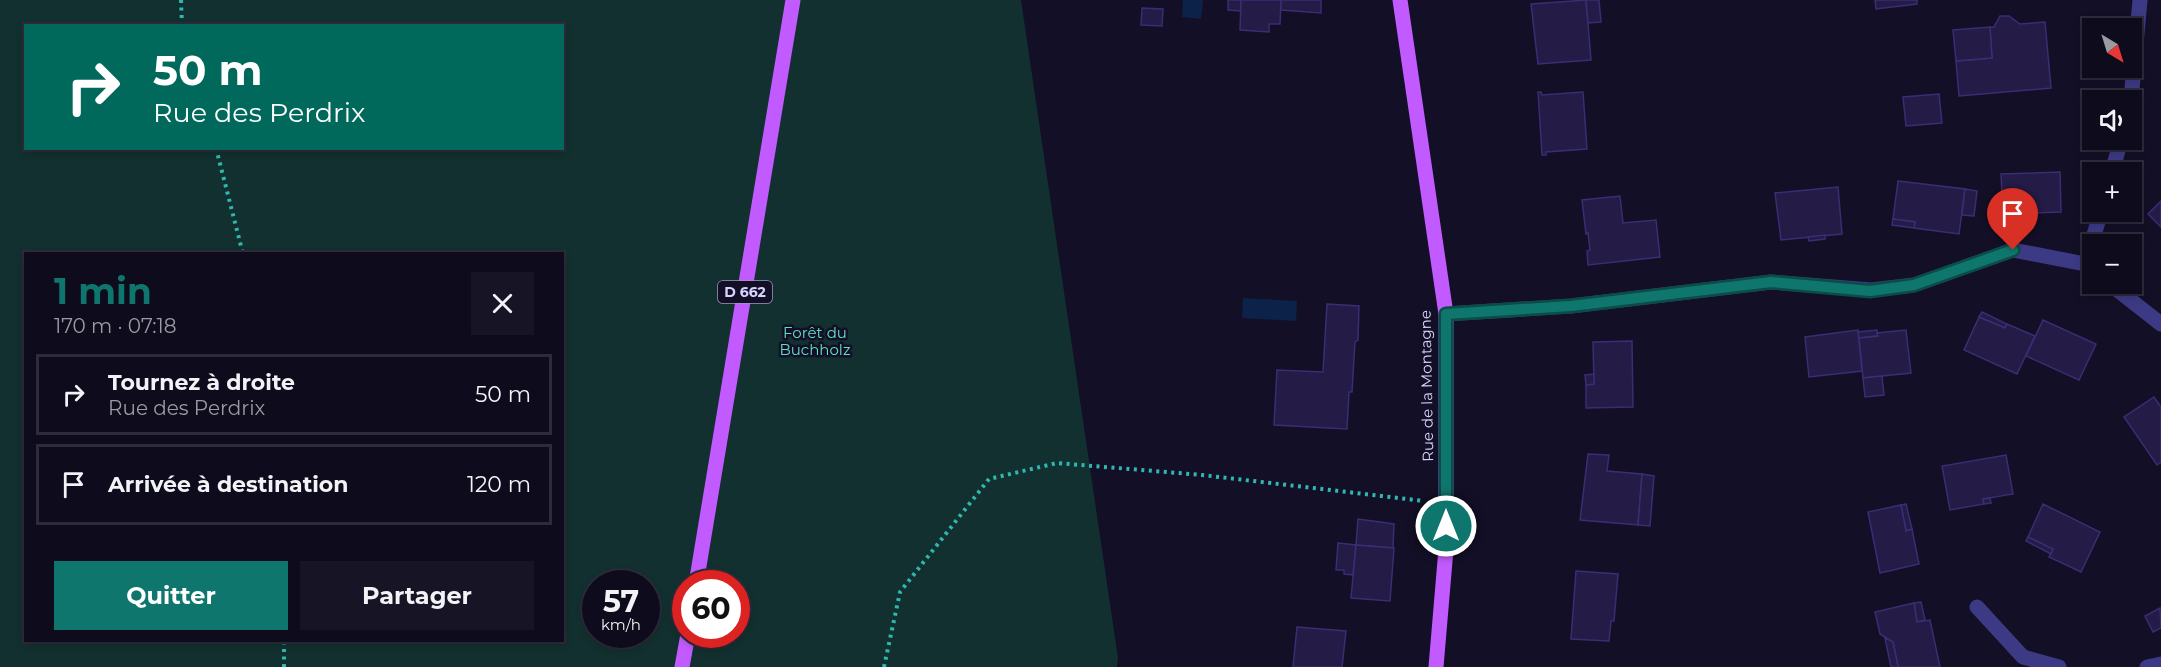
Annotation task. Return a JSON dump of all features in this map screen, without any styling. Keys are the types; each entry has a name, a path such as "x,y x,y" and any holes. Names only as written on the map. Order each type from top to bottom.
{"main road":[{"name":"D 662","path":"698,570 793,0"},
{"name":"Rue de la Montagne","path":"1400,0 1446,314 1446,549 1436,667"},
{"path":"682,667 685,648"}],"street":[{"path":"2132,90 2140,0"},
{"path":"1446,314 1571,306 1771,282 1870,291 1914,285 2013,250 2082,265"},
{"path":"2123,294 2161,324"},
{"path":"1977,607 2023,657 2059,667"},
{"path":"2146,667 2161,664"}],"path":[{"path":"181,0 182,24"},
{"path":"217,150 242,252"},
{"path":"884,667 900,592 989,479 1057,463 1202,476 1446,504"},
{"path":"284,642 284,667"}],"green space":[{"name":"Forêt du Buchholz","path":"0,0 1021,0 1118,658 1117,667 0,667"}],"water":[{"path":"1183,0 1203,0 1201,19 1182,17"},
{"path":"1243,298 1297,301 1296,321 1242,318"}],"building":[{"path":"1228,0 1241,0 1241,11 1228,10"},
{"path":"1241,0 1281,0 1280,24 1269,24 1269,32 1240,30"},
{"path":"1281,0 1321,0 1321,13 1281,10"},
{"path":"1586,0 1591,60 1538,64 1531,4"},
{"path":"1586,0 1599,0 1601,22 1588,23"},
{"path":"1875,0 1917,0 1917,4 1876,9"},
{"path":"1142,8 1163,9 1162,26 1141,25"},
{"path":"2000,16 2009,16 2020,24 2045,22 2051,88 1959,96 1956,61 1992,58 1990,27 1994,27"},
{"path":"1990,27 1992,58 1956,61 1953,30"},
{"path":"1538,92 1542,95 1583,92 1587,149 1546,152 1546,155 1542,155"},
{"path":"1939,94 1942,123 1906,126 1903,97"},
{"path":"2060,172 2061,212 2003,214 2001,174"},
{"path":"1898,181 1965,189 1959,234 1914,228 1915,222 1893,219"},
{"path":"1838,187 1842,234 1781,240 1775,193"},
{"path":"1965,189 1977,191 1974,216 1962,215"},
{"path":"1620,196 1623,223 1656,220 1660,257 1588,265 1587,251 1590,250 1582,200"},
{"path":"2161,201 2161,227 2148,214"},
{"path":"1893,219 1915,222 1914,228 1892,225"},
{"path":"1825,235 1825,239 1809,241 1808,237"},
{"path":"1327,304 1359,306 1358,340 1355,342 1347,429 1274,425 1277,370 1323,372"},
{"path":"1982,312 2007,324 2005,328 1979,317"},
{"path":"1979,317 2005,328 2007,324 2035,336 2017,374 1964,350"},
{"path":"2043,320 2096,344 2079,380 2026,356"},
{"path":"1858,330 1862,371 1809,377 1805,337"},
{"path":"1877,330 1878,336 1859,338 1858,332"},
{"path":"1906,330 1911,373 1863,378 1859,338 1878,336 1877,333"},
{"path":"1632,341 1633,407 1586,408 1586,385 1594,384 1593,342"},
{"path":"1594,374 1594,384 1586,385 1585,375"},
{"path":"1882,376 1884,395 1865,397 1863,378"},
{"path":"2154,397 2161,407 2161,462 2157,465 2124,417"},
{"path":"1588,454 1609,455 1607,471 1642,474 1638,525 1580,520"},
{"path":"2006,455 2013,494 1983,499 1984,504 1950,510 1942,466"},
{"path":"1642,474 1654,476 1650,526 1638,525"},
{"path":"1990,498 1991,503 1984,504 1983,499"},
{"path":"1906,504 1912,529 1906,531 1901,505"},
{"path":"2043,504 2100,532 2081,572 2049,557 2053,549 2028,537"},
{"path":"1901,505 1906,531 1912,529 1919,564 1880,573 1868,512"},
{"path":"1358,519 1394,524 1393,548 1356,545"},
{"path":"2028,537 2053,549 2051,554 2026,541"},
{"path":"1338,543 1356,545 1353,575 1344,574 1344,570 1336,570"},
{"path":"1356,545 1394,548 1390,601 1351,598"},
{"path":"1576,571 1618,574 1614,621 1611,621 1609,641 1571,639"},
{"path":"1921,602 1925,620 1917,622 1914,603"},
{"path":"1914,603 1917,622 1930,620 1940,667 1898,667 1893,642 1880,634 1875,612"},
{"path":"2160,608 2161,628 2153,632 2145,616"},
{"path":"1297,627 1346,631 1342,667 1293,667"},
{"path":"1885,638 1893,642 1898,667 1891,667"}],"route":[{"path":"1446,526 1446,314 1571,306 1771,282 1870,291 1914,285 2013,250"}]}
